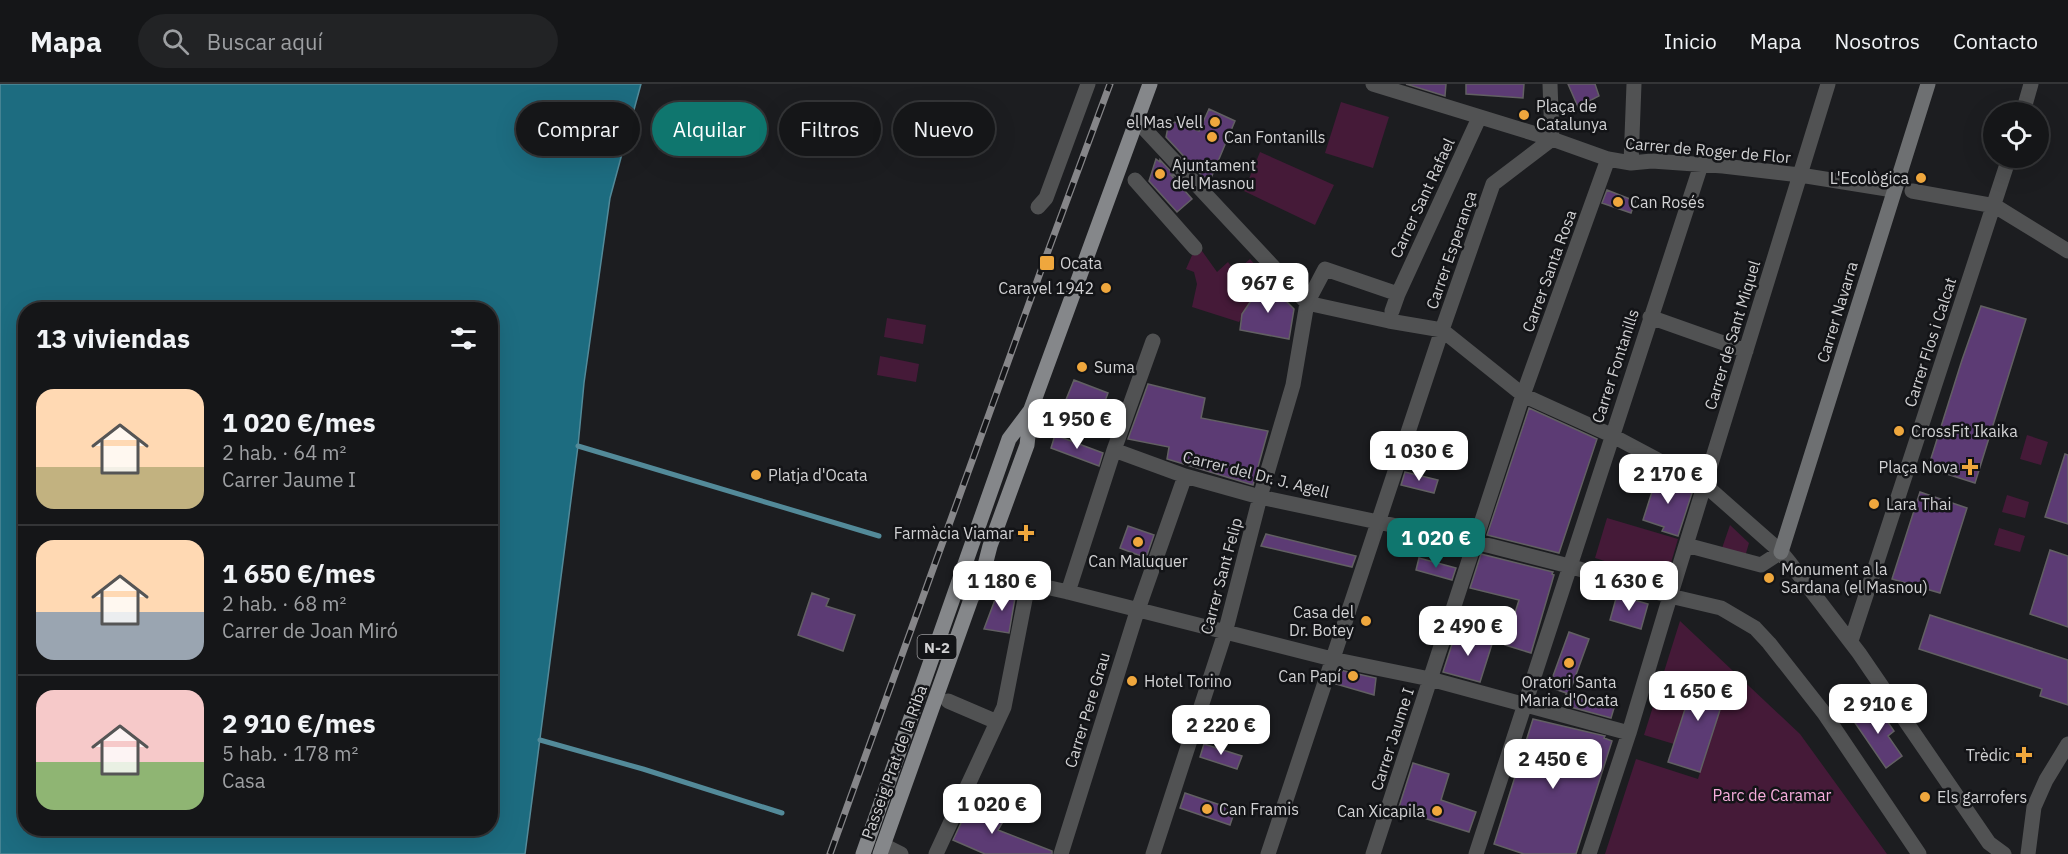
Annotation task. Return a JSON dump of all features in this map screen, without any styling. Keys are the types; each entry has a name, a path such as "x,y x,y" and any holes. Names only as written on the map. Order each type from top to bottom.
{"main road":[{"name":"N-2","path":"863,854 1009,440 1031,409 1150,84"},
{"name":"Passeig Prat de la Riba","path":"881,850 971,599 983,573 990,546 1027,445 1031,409"},
{"name":"N-2","path":"983,573 976,561 980,541 1004,479 1009,440"}],"street":[{"path":"1038,207 1046,198 1088,84"},
{"name":"Carrer de Roger de Flor","path":"1373,84 1552,139 1608,159 1631,162 1652,160 1800,175 1887,189"},
{"path":"1550,84 1552,139"},
{"path":"1631,162 1634,84"},
{"name":"Carrer de Sant Miquel","path":"1589,854 1629,733 1828,84"},
{"name":"Carrer Navarra","path":"1781,552 1928,84"},
{"path":"2025,102 2031,84"},
{"name":"Carrer Sant Rafael","path":"1392,311 1479,118"},
{"path":"1137,121 1307,303 1442,330 1523,395 1611,435 1705,484 1781,552 1851,641 1989,843 2004,854"},
{"name":"Carrer Esperança","path":"1268,854 1442,330 1493,184 1552,139"},
{"name":"Carrer Santa Rosa","path":"1523,395 1608,159"},
{"name":"Carrer Fontanills","path":"1476,854 1701,165"},
{"name":"Carrer Flos i Calcat","path":"1851,641 2006,168"},
{"path":"1135,180 1195,248"},
{"path":"1912,192 1995,206 2068,251"},
{"path":"1307,303 1325,269 1398,294"},
{"name":"Carrer Sant Felip","path":"1154,854 1225,633 1307,303"},
{"path":"1650,317 1746,351"},
{"path":"1068,592 1114,450 1153,341"},
{"name":"Carrer Jaume I","path":"1373,854 1523,395"},
{"name":"Carrer del Dr. J. Agell","path":"1114,450 1185,476 1260,497 1476,543 1721,608 1755,628 1769,643 1824,714 1919,854"},
{"name":"Carrer Pere Grau","path":"1061,854 1137,610 1185,476"},
{"path":"1686,545 1761,565 1781,552"},
{"path":"983,573 1068,592 1332,659 1430,679 1629,733"},
{"path":"936,854 1004,707 1028,584"},
{"path":"948,701 997,722"},
{"path":"2028,854 2034,807 2046,780 2068,744"},
{"path":"881,850 902,854"}],"green space":[{"path":"1341,102 1389,117 1373,168 1325,153"},
{"path":"1260,152 1334,185 1315,225 1244,191"},
{"path":"1197,244 1217,272 1228,262 1235,272 1250,259 1265,276 1239,322 1192,307 1197,284 1194,272 1186,269"},
{"path":"887,318 926,325 923,344 884,337"},
{"path":"880,356 919,364 916,382 877,375"},
{"path":"2027,435 2048,442 2041,465 2020,459"},
{"path":"2007,495 2029,502 2025,518 2002,512"},
{"path":"1607,518 1678,539 1666,580 1595,558"},
{"path":"1730,525 1749,543 1744,560 1720,554"},
{"path":"1999,528 2025,536 2020,552 1994,545"},
{"name":"Parc de Caramar","path":"1680,621 1800,734 1887,854 1605,854 1636,759 1698,779 1728,682 1697,672 1674,744 1644,735"}],"water":[{"path":"0,84 641,84 636,102 516,102 516,156 621,156 610,198 584,383 578,446 525,854 0,854"}],"building":[{"path":"1406,84 1446,84 1445,96"},
{"path":"1466,84 1524,84 1523,98 1466,94"},
{"path":"1568,84 1595,84 1599,96 1578,107"},
{"path":"1209,109 1235,121 1211,178 1203,177 1166,137 1168,127 1175,122 1199,131"},
{"name":"Ajuntament del Masnou","path":"1156,159 1160,162 1160,160 1175,176 1171,175 1192,199 1177,212 1149,181"},
{"name":"Can Rosés","path":"1607,190 1635,201 1631,213 1602,203"},
{"path":"1265,280 1294,309 1289,339 1240,330 1242,314"},
{"path":"1981,306 2026,319 1975,483 1928,468"},
{"path":"1074,380 1108,393 1098,420 1063,407"},
{"path":"1148,384 1205,398 1201,418 1268,431 1253,485 1167,459 1169,447 1128,439"},
{"path":"1529,408 1597,439 1559,553 1487,535"},
{"path":"1055,435 1103,453 1099,466 1051,448"},
{"path":"2065,454 2068,455 2068,524 2045,517"},
{"path":"1405,472 1438,480 1434,493 1401,485"},
{"path":"1658,473 1693,490 1678,536 1662,531 1664,527 1643,520"},
{"path":"1920,492 1967,508 1940,593 1892,579"},
{"name":"Can Maluquer","path":"1128,526 1154,535 1146,558 1120,548"},
{"path":"1266,534 1356,556 1352,567 1261,546"},
{"path":"2050,550 2068,556 2068,627 2030,614"},
{"path":"1481,554 1553,572 1531,653 1505,645 1519,600 1470,588"},
{"path":"1419,558 1456,568 1452,580 1416,570"},
{"path":"999,589 1016,592 1009,633 984,629"},
{"path":"812,593 829,599 826,606 855,615 843,651 798,635"},
{"path":"1617,595 1648,604 1641,629 1610,620"},
{"path":"1930,615 2068,660 2068,705 2040,696 2042,689 1919,649"},
{"path":"1456,632 1493,641 1480,682 1443,672"},
{"name":"Oratori Santa Maria d'Ocata","path":"1569,632 1589,639 1569,694 1549,687"},
{"name":"Can Papí","path":"1340,670 1376,678 1374,695 1336,684"},
{"path":"1697,672 1729,682 1700,772 1668,762"},
{"path":"1566,694 1614,708 1611,718 1563,705"},
{"path":"1867,706 1877,719 1883,715 1894,731 1888,736 1902,756 1886,768 1851,717"},
{"path":"1533,719 1605,736 1604,738 1612,741 1576,854 1524,854 1494,844"},
{"path":"1204,744 1242,756 1237,769 1200,757"},
{"name":"Can Xicapila","path":"1413,763 1449,774 1441,800 1476,812 1469,832 1398,810"},
{"name":"Can Framis","path":"1185,793 1235,810 1230,825 1180,808"},
{"path":"970,804 1005,818 998,830 1052,851 1052,854 985,854 953,840"}],"waterway":[{"path":"578,446 879,536"},
{"path":"540,740 643,769 782,813"}],"railway":[{"path":"830,854 1110,84"}],"place":[{"name":"Plaça de Catalunya","path":"1524,115"},
{"name":"el Mas Vell","path":"1215,122"},
{"name":"Can Fontanills","path":"1212,137"},
{"name":"Ajuntament del Masnou","path":"1160,174"},
{"name":"L'Ecològica","path":"1921,178"},
{"name":"Can Rosés","path":"1618,202"},
{"name":"Ocata","path":"1047,263"},
{"name":"Caravel 1942","path":"1106,288"},
{"name":"Suma","path":"1082,367"},
{"name":"CrossFit Ikaika","path":"1899,431"},
{"name":"Plaça Nova","path":"1970,467"},
{"name":"Platja d'Ocata","path":"756,475"},
{"name":"Lara Thai","path":"1874,504"},
{"name":"Farmàcia Viamar","path":"1026,533"},
{"name":"Can Maluquer","path":"1138,542"},
{"name":"Monument a la Sardana (el Masnou)","path":"1769,578"},
{"name":"Casa del Dr. Botey","path":"1366,621"},
{"name":"Oratori Santa Maria d'Ocata","path":"1569,663"},
{"name":"Can Papí","path":"1353,676"},
{"name":"Hotel Torino","path":"1132,681"},
{"name":"Trèdic","path":"2024,755"},
{"name":"Els garrofers","path":"1925,797"},
{"name":"Can Framis","path":"1207,809"},
{"name":"Can Xicapila","path":"1437,811"}]}
